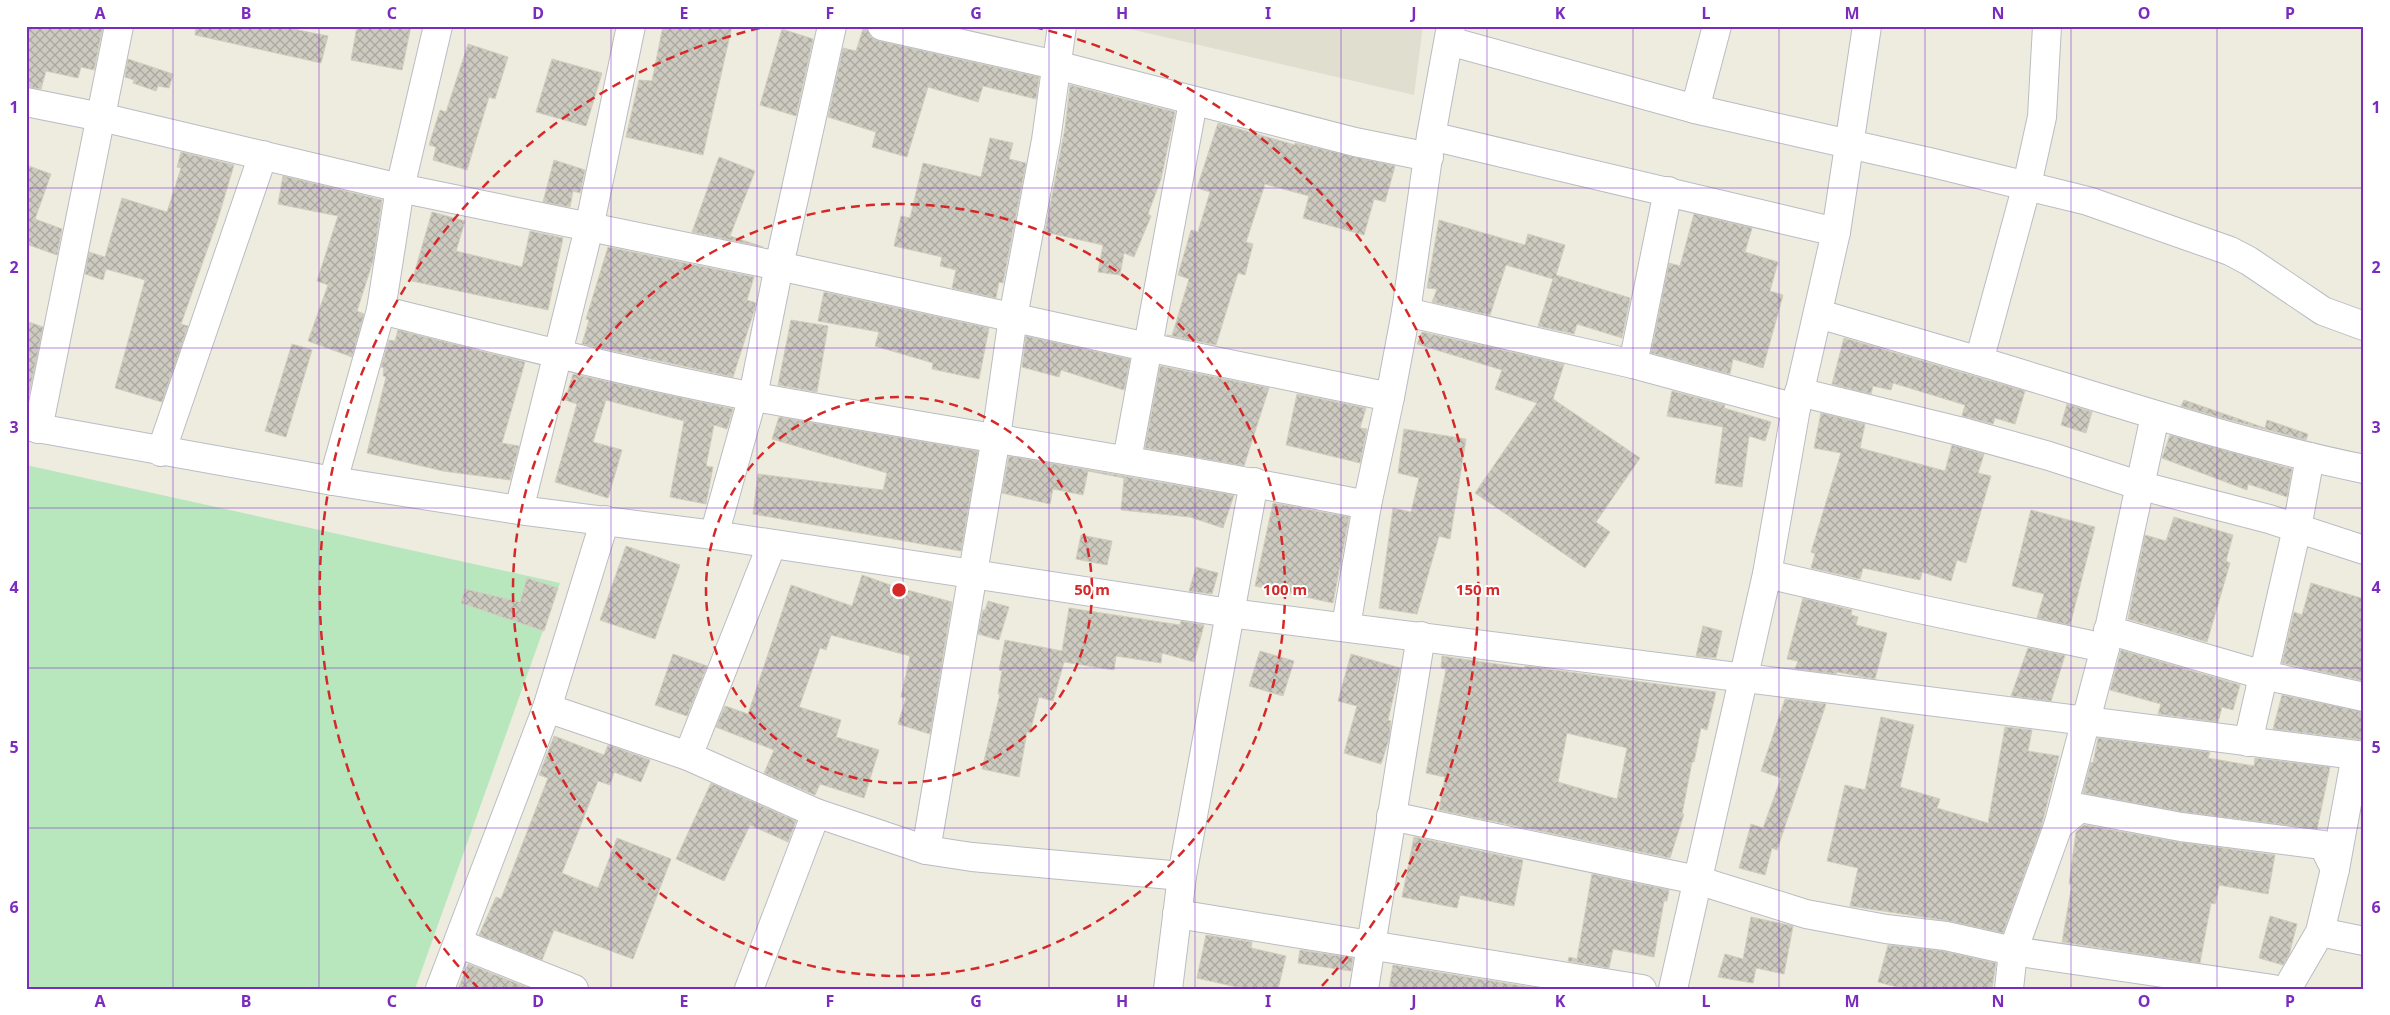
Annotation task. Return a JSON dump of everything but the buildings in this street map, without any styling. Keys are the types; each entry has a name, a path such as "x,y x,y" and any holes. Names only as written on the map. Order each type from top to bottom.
{"street":[{"path":"119,26 101,117 32,428 333,482 519,510 714,534 971,575 1230,613 1346,626 2360,755 2320,932 2287,989"},
{"path":"333,482 381,310 400,188 438,26"},
{"path":"519,510 556,354 589,228 631,26"},
{"path":"714,534 753,396 778,266 832,26"},
{"path":"882,26 1056,66 1355,142 1430,146 1668,191 1836,232"},
{"path":"926,850 971,575 996,437 1013,317 1046,140 1062,26"},
{"path":"1695,109 1717,26"},
{"path":"1673,989 1766,574 1798,400 1819,314 1836,232 1867,26"},
{"path":"1979,361 2027,185 2042,117 2047,26"},
{"path":"1346,626 1367,505 1406,312 1430,146 1450,34 1695,109 2027,185 2088,201 2230,251 2249,261 2322,311 2364,326"},
{"path":"26,102 101,117 400,188 778,266 1148,347 1390,397"},
{"path":"1127,460 1193,102"},
{"path":"161,452 263,155"},
{"path":"1633,364 1668,191"},
{"path":"381,310 556,354 753,396 1254,482 1367,505"},
{"path":"1406,312 1798,400 1960,430 2138,485 2297,528 2364,550"},
{"path":"1819,314 1979,361 2155,416 2310,457 2364,469"},
{"path":"2008,989 2013,951 2058,826 2106,639 2138,485 2155,416"},
{"path":"2248,742 2297,528 2310,457"},
{"path":"1168,989 1182,876 1254,482"},
{"path":"440,989 547,708 605,520"},
{"path":"688,756 772,544"},
{"path":"1766,574 1910,607 2106,639 2364,697"},
{"path":"1364,989 1421,636"},
{"path":"547,708 688,756 816,813 926,850 972,857 1182,876"},
{"path":"2058,826 2080,808 2181,827 2323,845 2335,869"},
{"path":"750,989 816,813"},
{"path":"1391,816 1696,880 1806,914 1886,929 1946,936 2013,951 2272,989"},
{"path":"1177,914 1642,989"},
{"path":"2320,932 2364,941"},
{"path":"458,944 574,989"}],"shaded area":[{"path":"1117,26 1423,26 1414,95"}],"green space":[{"path":"26,465 560,583 415,989 26,989"}]}
